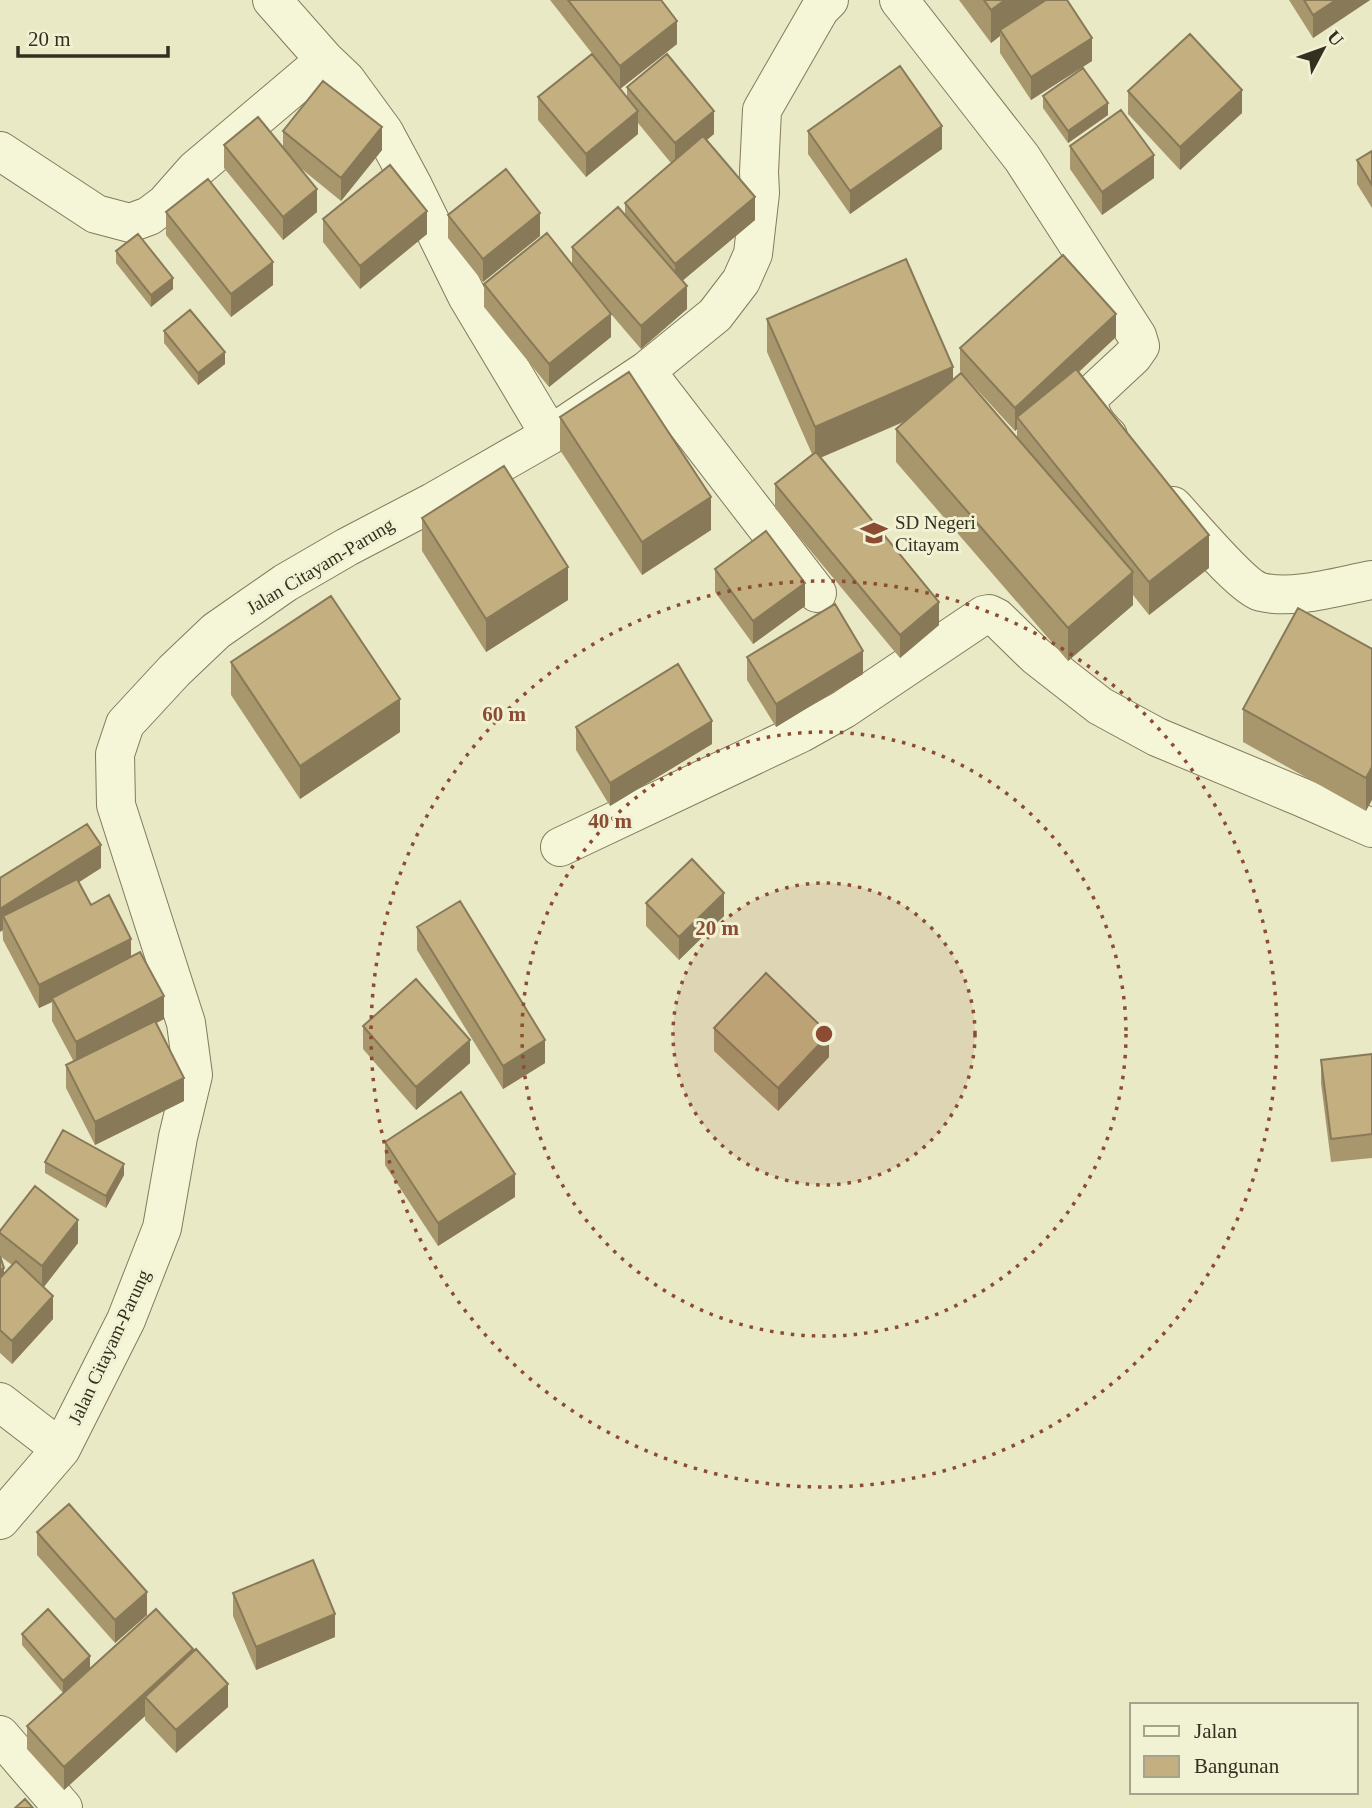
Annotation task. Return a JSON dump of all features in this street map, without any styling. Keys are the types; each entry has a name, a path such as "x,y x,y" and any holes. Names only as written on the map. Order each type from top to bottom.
{"street":[{"path":"272,0 325,60 346,79 384,132 467,296 550,435"},
{"name":"Jalan Citayam-Parung","path":"0,1520 61,1449 126,1320 162,1228 178,1137 193,1075 186,1023 116,805 115,754 125,724 216,631 285,583 550,435 646,371 715,315 741,281 753,254 760,193 762,110 820,9 830,0"},
{"path":"899,0 1022,158 1137,336 1140,346 1133,356 1089,397 1088,409 1098,425 1240,579 1258,592 1286,595 1372,580"},
{"path":"0,151 96,214 130,223 165,204 195,170 325,60"},
{"path":"646,371 817,593"},
{"path":"560,847 801,733 844,709 989,614 997,618 1036,656 1100,706 1134,725 1372,828"},
{"path":"0,1402 61,1449"},
{"path":"0,1735 64,1808"}],"building":[{"path":"568,0 661,0 677,21 620,66"},
{"path":"984,0 1005,0 991,10"},
{"path":"1046,0 1067,0 1092,38 1031,77 1000,30"},
{"path":"1304,0 1336,0 1313,15"},
{"path":"1190,34 1242,90 1180,147 1128,91"},
{"path":"592,54 638,111 586,154 538,97"},
{"path":"667,54 714,111 675,143 627,87"},
{"path":"900,66 942,126 850,191 808,131"},
{"path":"1083,68 1108,103 1068,131 1043,96"},
{"path":"323,81 382,127 341,178 283,131"},
{"path":"1121,110 1154,155 1102,192 1070,146"},
{"path":"258,117 317,189 283,217 224,145"},
{"path":"703,136 755,197 675,264 625,203"},
{"path":"1372,151 1372,185 1357,160"},
{"path":"390,165 427,211 360,266 323,219"},
{"path":"506,169 540,213 483,259 448,215"},
{"path":"208,179 273,262 231,294 166,212"},
{"path":"618,207 687,286 641,326 572,247"},
{"path":"547,233 611,314 549,364 484,284"},
{"path":"138,234 173,278 151,295 116,251"},
{"path":"1063,255 1116,314 1015,408 960,348"},
{"path":"906,259 953,367 815,427 767,319"},
{"path":"190,310 225,352 198,373 164,331"},
{"path":"1076,369 1209,535 1149,582 1017,417"},
{"path":"629,372 711,497 642,542 560,417"},
{"path":"961,373 1133,572 1068,628 896,429"},
{"path":"816,452 939,602 900,635 775,484"},
{"path":"504,466 568,567 486,619 422,518"},
{"path":"766,531 805,583 753,621 715,569"},
{"path":"331,596 400,699 300,766 231,662"},
{"path":"835,604 863,651 776,704 747,657"},
{"path":"1298,608 1372,649 1372,767 1366,778 1243,709"},
{"path":"678,664 712,721 610,783 576,727"},
{"path":"87,824 101,845 0,909 0,878"},
{"path":"692,859 724,893 679,937 646,903"},
{"path":"77,879 91,905 109,895 131,939 39,985 3,916"},
{"path":"460,901 545,1040 503,1066 417,927"},
{"path":"140,952 164,996 76,1042 52,998"},
{"path":"766,973 829,1034 778,1088 714,1028"},
{"path":"416,979 470,1040 416,1087 363,1026"},
{"path":"155,1021 184,1078 95,1122 66,1065"},
{"path":"1372,1054 1372,1134 1331,1139 1321,1060"},
{"path":"461,1092 515,1174 438,1223 385,1142"},
{"path":"63,1130 124,1164 106,1196 45,1162"},
{"path":"35,1186 78,1220 42,1266 0,1233"},
{"path":"16,1261 53,1296 12,1341 0,1330 0,1278"},
{"path":"69,1504 147,1592 115,1620 37,1532"},
{"path":"313,1560 335,1614 256,1647 233,1593"},
{"path":"48,1609 90,1656 63,1681 22,1634"},
{"path":"156,1609 193,1649 64,1767 27,1726"},
{"path":"196,1649 228,1684 176,1730 145,1697"},
{"path":"25,1799 33,1808 15,1808"}],"place":[{"name":"SD Negeri Citayam","path":"874,533"}]}
